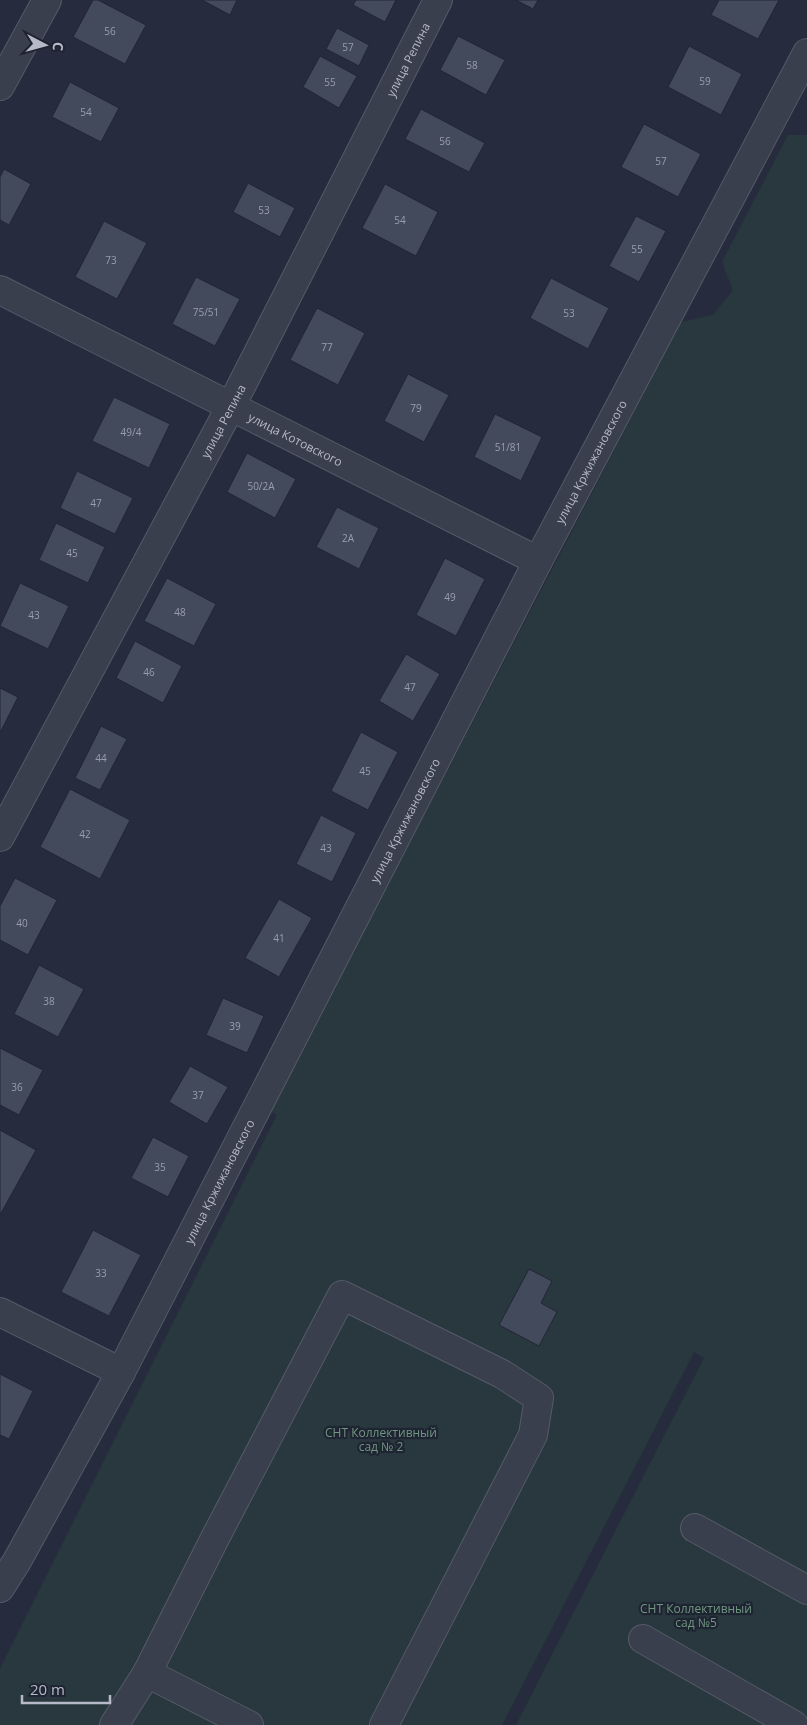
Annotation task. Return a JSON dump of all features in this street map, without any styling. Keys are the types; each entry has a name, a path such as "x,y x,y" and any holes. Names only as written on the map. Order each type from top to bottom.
{"street":[{"path":"0,86 47,0"},
{"name":"улица Репина","path":"0,837 231,406 438,0"},
{"name":"улица Кржижановского","path":"0,1588 17,1561 121,1372 538,560 807,53"},
{"name":"улица Котовского","path":"0,290 538,560"},
{"path":"114,1725 146,1673 342,1294 502,1374 539,1398 533,1435 384,1725"},
{"path":"0,1312 121,1372"},
{"path":"695,1528 807,1590"},
{"path":"643,1639 794,1725"},
{"path":"146,1673 249,1725"}],"green space":[{"path":"788,135 807,135 807,1725 516,1725 704,1358 694,1352 502,1725 0,1725 0,1669 277,1115 270,1111 681,322 713,315 733,290 722,262"}],"building":[{"path":"93,0 98,0 146,25 125,64 73,37"},
{"path":"202,0 237,0 230,15"},
{"path":"356,0 396,0 385,22 353,5"},
{"path":"516,0 538,0 533,9"},
{"path":"719,0 779,0 758,39 711,15"},
{"path":"337,28 369,45 359,66 326,49"},
{"path":"458,36 505,60 486,95 440,70"},
{"path":"689,46 742,74 721,115 668,87"},
{"path":"320,56 357,76 339,108 303,87"},
{"path":"70,82 119,108 101,142 52,117"},
{"path":"421,109 485,143 469,172 405,139"},
{"path":"644,124 701,154 678,197 621,167"},
{"path":"4,169 31,184 9,225 0,220 0,177"},
{"path":"248,183 295,208 280,237 233,212"},
{"path":"385,184 438,212 416,256 362,228"},
{"path":"636,216 666,231 639,282 609,266"},
{"path":"104,221 147,243 117,299 75,277"},
{"path":"196,277 240,299 215,346 172,324"},
{"path":"551,278 609,308 588,349 530,318"},
{"path":"317,308 365,333 338,385 290,360"},
{"path":"408,374 449,395 424,442 384,421"},
{"path":"114,397 170,424 149,468 92,441"},
{"path":"495,414 542,437 521,481 474,457"},
{"path":"247,453 296,479 275,518 227,492"},
{"path":"77,471 133,498 115,534 60,508"},
{"path":"337,507 379,528 359,569 316,547"},
{"path":"56,523 105,547 88,583 39,560"},
{"path":"445,558 485,579 456,636 416,615"},
{"path":"167,578 216,604 194,646 144,621"},
{"path":"20,583 69,606 48,649 0,626"},
{"path":"135,641 182,666 163,703 116,678"},
{"path":"406,654 440,674 413,721 379,701"},
{"path":"0,688 18,697 0,733"},
{"path":"101,726 127,739 100,790 75,778"},
{"path":"361,732 398,752 368,810 331,791"},
{"path":"70,789 130,820 100,879 40,847"},
{"path":"321,815 356,833 332,882 296,864"},
{"path":"15,878 57,900 28,955 0,940 0,906"},
{"path":"279,899 312,918 279,977 245,958"},
{"path":"39,965 84,989 58,1037 14,1014"},
{"path":"223,998 264,1016 247,1053 206,1035"},
{"path":"0,1048 43,1070 19,1115 0,1105"},
{"path":"190,1066 228,1087 207,1124 169,1102"},
{"path":"0,1130 36,1150 0,1215"},
{"path":"153,1137 189,1156 168,1197 131,1178"},
{"path":"93,1230 141,1255 109,1316 61,1292"},
{"path":"529,1269 552,1281 541,1303 557,1312 539,1346 499,1325"},
{"path":"0,1374 33,1391 9,1439 0,1435"}],"park label":[{"name":"СНТ Коллективный сад № 2","path":"381,1439"},
{"name":"СНТ Коллективный сад №5","path":"696,1615"}]}
